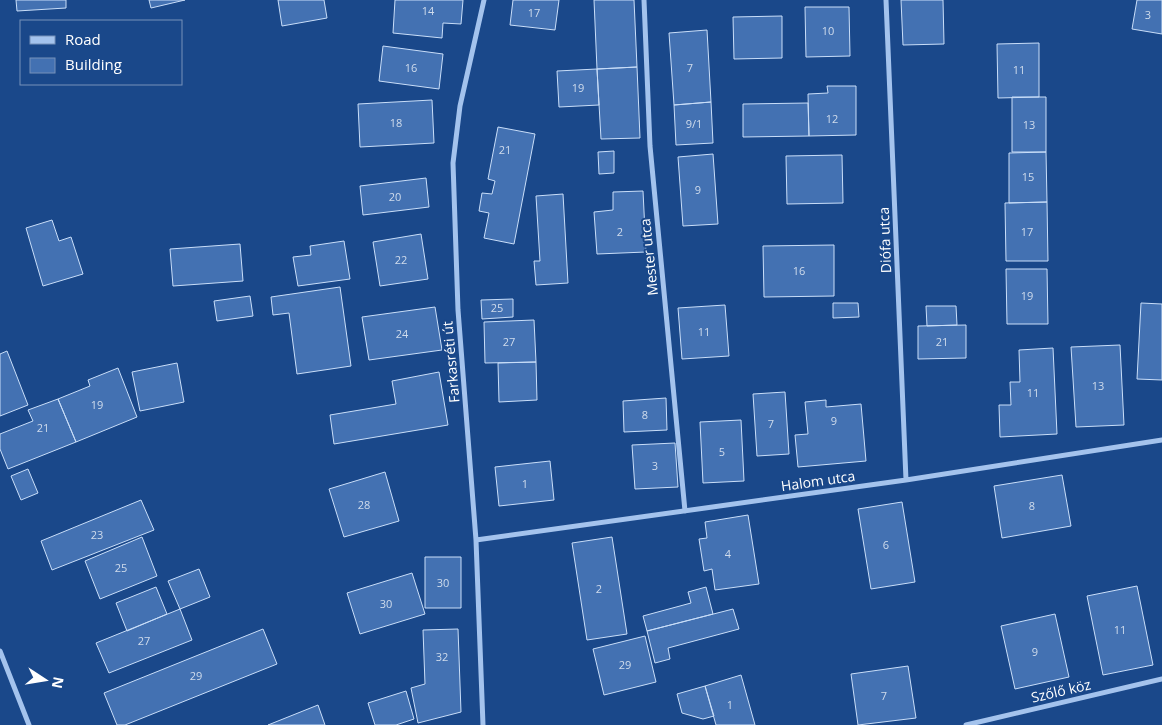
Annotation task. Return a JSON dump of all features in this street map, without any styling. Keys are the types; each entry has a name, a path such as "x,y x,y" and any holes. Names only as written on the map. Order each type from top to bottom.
{"street":[{"name":"Farkasréti út","path":"483,725 476,540 458,310 452,163 460,106 484,0"},
{"name":"Mester utca","path":"644,0 650,146 685,511"},
{"name":"Diófa utca","path":"886,0 906,480"},
{"name":"Halom utca","path":"476,540 906,480 1162,440"},
{"path":"0,651 29,725"},
{"name":"Szőlő köz","path":"966,725 1162,679"}],"building":[{"path":"16,0 66,0 66,8 17,11"},
{"path":"149,0 185,0 151,8"},
{"path":"278,0 324,0 327,18 282,26"},
{"path":"395,0 463,0 461,24 443,23 442,38 393,33"},
{"path":"513,0 559,0 555,30 510,25"},
{"path":"594,0 634,0 637,67 597,69"},
{"path":"901,0 943,0 944,44 903,45"},
{"path":"1137,0 1162,0 1162,34 1132,29"},
{"path":"805,7 849,7 850,56 806,57"},
{"path":"782,16 782,58 734,59 733,17"},
{"path":"707,30 711,102 674,105 669,33"},
{"path":"1039,43 1039,97 998,98 997,44"},
{"path":"383,46 443,54 439,89 379,81"},
{"path":"637,67 640,138 601,139 597,69"},
{"path":"597,69 599,105 559,107 557,71"},
{"path":"827,86 856,86 856,135 809,136 808,94 828,93"},
{"path":"1012,97 1046,97 1046,152 1012,152"},
{"path":"432,100 434,143 360,147 358,104"},
{"path":"711,102 713,143 676,145 674,105"},
{"path":"808,103 809,136 743,137 743,104"},
{"path":"498,127 535,134 514,244 484,238 489,213 479,211 482,193 492,194 495,181 488,179"},
{"path":"614,151 614,173 599,174 598,152"},
{"path":"1046,152 1047,202 1009,203 1009,153"},
{"path":"713,154 718,224 683,226 678,157"},
{"path":"842,155 843,203 787,204 786,156"},
{"path":"426,178 429,207 363,215 360,186"},
{"path":"643,191 646,252 597,254 594,212 613,210 613,192"},
{"path":"563,194 568,283 536,285 534,261 540,261 536,196"},
{"path":"1047,202 1048,261 1006,261 1005,203"},
{"path":"52,220 59,241 71,237 83,274 43,286 26,228"},
{"path":"421,234 428,279 380,286 373,242"},
{"path":"344,241 350,279 298,286 293,257 311,255 310,246"},
{"path":"240,244 243,281 173,286 170,249"},
{"path":"834,245 834,296 764,297 763,246"},
{"path":"1006,269 1047,269 1048,324 1007,324"},
{"path":"340,287 351,366 297,374 289,313 273,315 271,297"},
{"path":"250,296 253,316 217,321 214,301"},
{"path":"513,299 513,317 482,319 481,300"},
{"path":"833,303 858,303 859,317 833,318"},
{"path":"1141,303 1162,304 1162,380 1137,379"},
{"path":"725,305 729,356 682,359 678,308"},
{"path":"926,306 956,306 957,325 927,326"},
{"path":"435,307 442,350 369,360 362,317"},
{"path":"534,320 536,362 485,363 484,322"},
{"path":"966,325 966,358 918,359 918,326"},
{"path":"1120,345 1124,425 1076,427 1071,347"},
{"path":"1053,348 1057,434 1000,437 999,405 1011,405 1010,382 1020,382 1019,350"},
{"path":"7,351 28,405 0,416 0,354"},
{"path":"536,362 537,400 499,402 498,363"},
{"path":"177,363 184,402 140,411 132,372"},
{"path":"118,368 137,417 76,442 58,399 90,386 88,380"},
{"path":"439,372 448,425 334,444 330,415 396,404 392,381"},
{"path":"785,392 789,454 757,456 753,394"},
{"path":"666,398 667,430 624,432 623,401"},
{"path":"58,399 76,442 8,469 0,449 0,434 33,421 28,410"},
{"path":"826,400 826,407 861,404 866,461 798,467 795,435 808,434 805,402"},
{"path":"741,420 744,481 703,483 700,422"},
{"path":"675,443 678,487 635,489 632,445"},
{"path":"550,461 554,500 499,506 495,467"},
{"path":"28,469 38,493 21,500 11,476"},
{"path":"385,472 399,521 344,537 329,489"},
{"path":"1062,475 1071,526 1002,538 994,486"},
{"path":"141,500 154,530 52,570 41,541"},
{"path":"902,502 915,582 871,589 858,509"},
{"path":"748,515 759,584 715,590 712,569 704,571 699,539 707,538 705,522"},
{"path":"142,537 157,576 100,599 85,561"},
{"path":"612,537 627,634 587,640 572,543"},
{"path":"425,557 461,557 461,608 425,608"},
{"path":"199,569 210,597 180,609 168,581"},
{"path":"412,573 425,614 360,634 347,593"},
{"path":"1137,586 1153,665 1103,675 1087,596"},
{"path":"156,587 167,614 127,631 116,603"},
{"path":"706,587 713,614 647,631 643,616 691,603 688,592"},
{"path":"180,609 192,640 109,673 96,643"},
{"path":"733,609 739,629 668,648 670,659 655,663 647,631"},
{"path":"1055,614 1069,677 1015,689 1001,626"},
{"path":"263,629 277,664 125,725 117,725 104,693"},
{"path":"458,629 461,712 418,723 411,688 425,684 423,630"},
{"path":"645,636 656,682 604,695 593,649"},
{"path":"908,666 916,718 858,725 851,674"},
{"path":"741,675 755,725 716,725 705,686"},
{"path":"705,686 714,716 703,719 682,713 677,694"},
{"path":"406,691 414,719 396,725 375,725 368,703"},
{"path":"318,705 325,725 268,725"}]}
